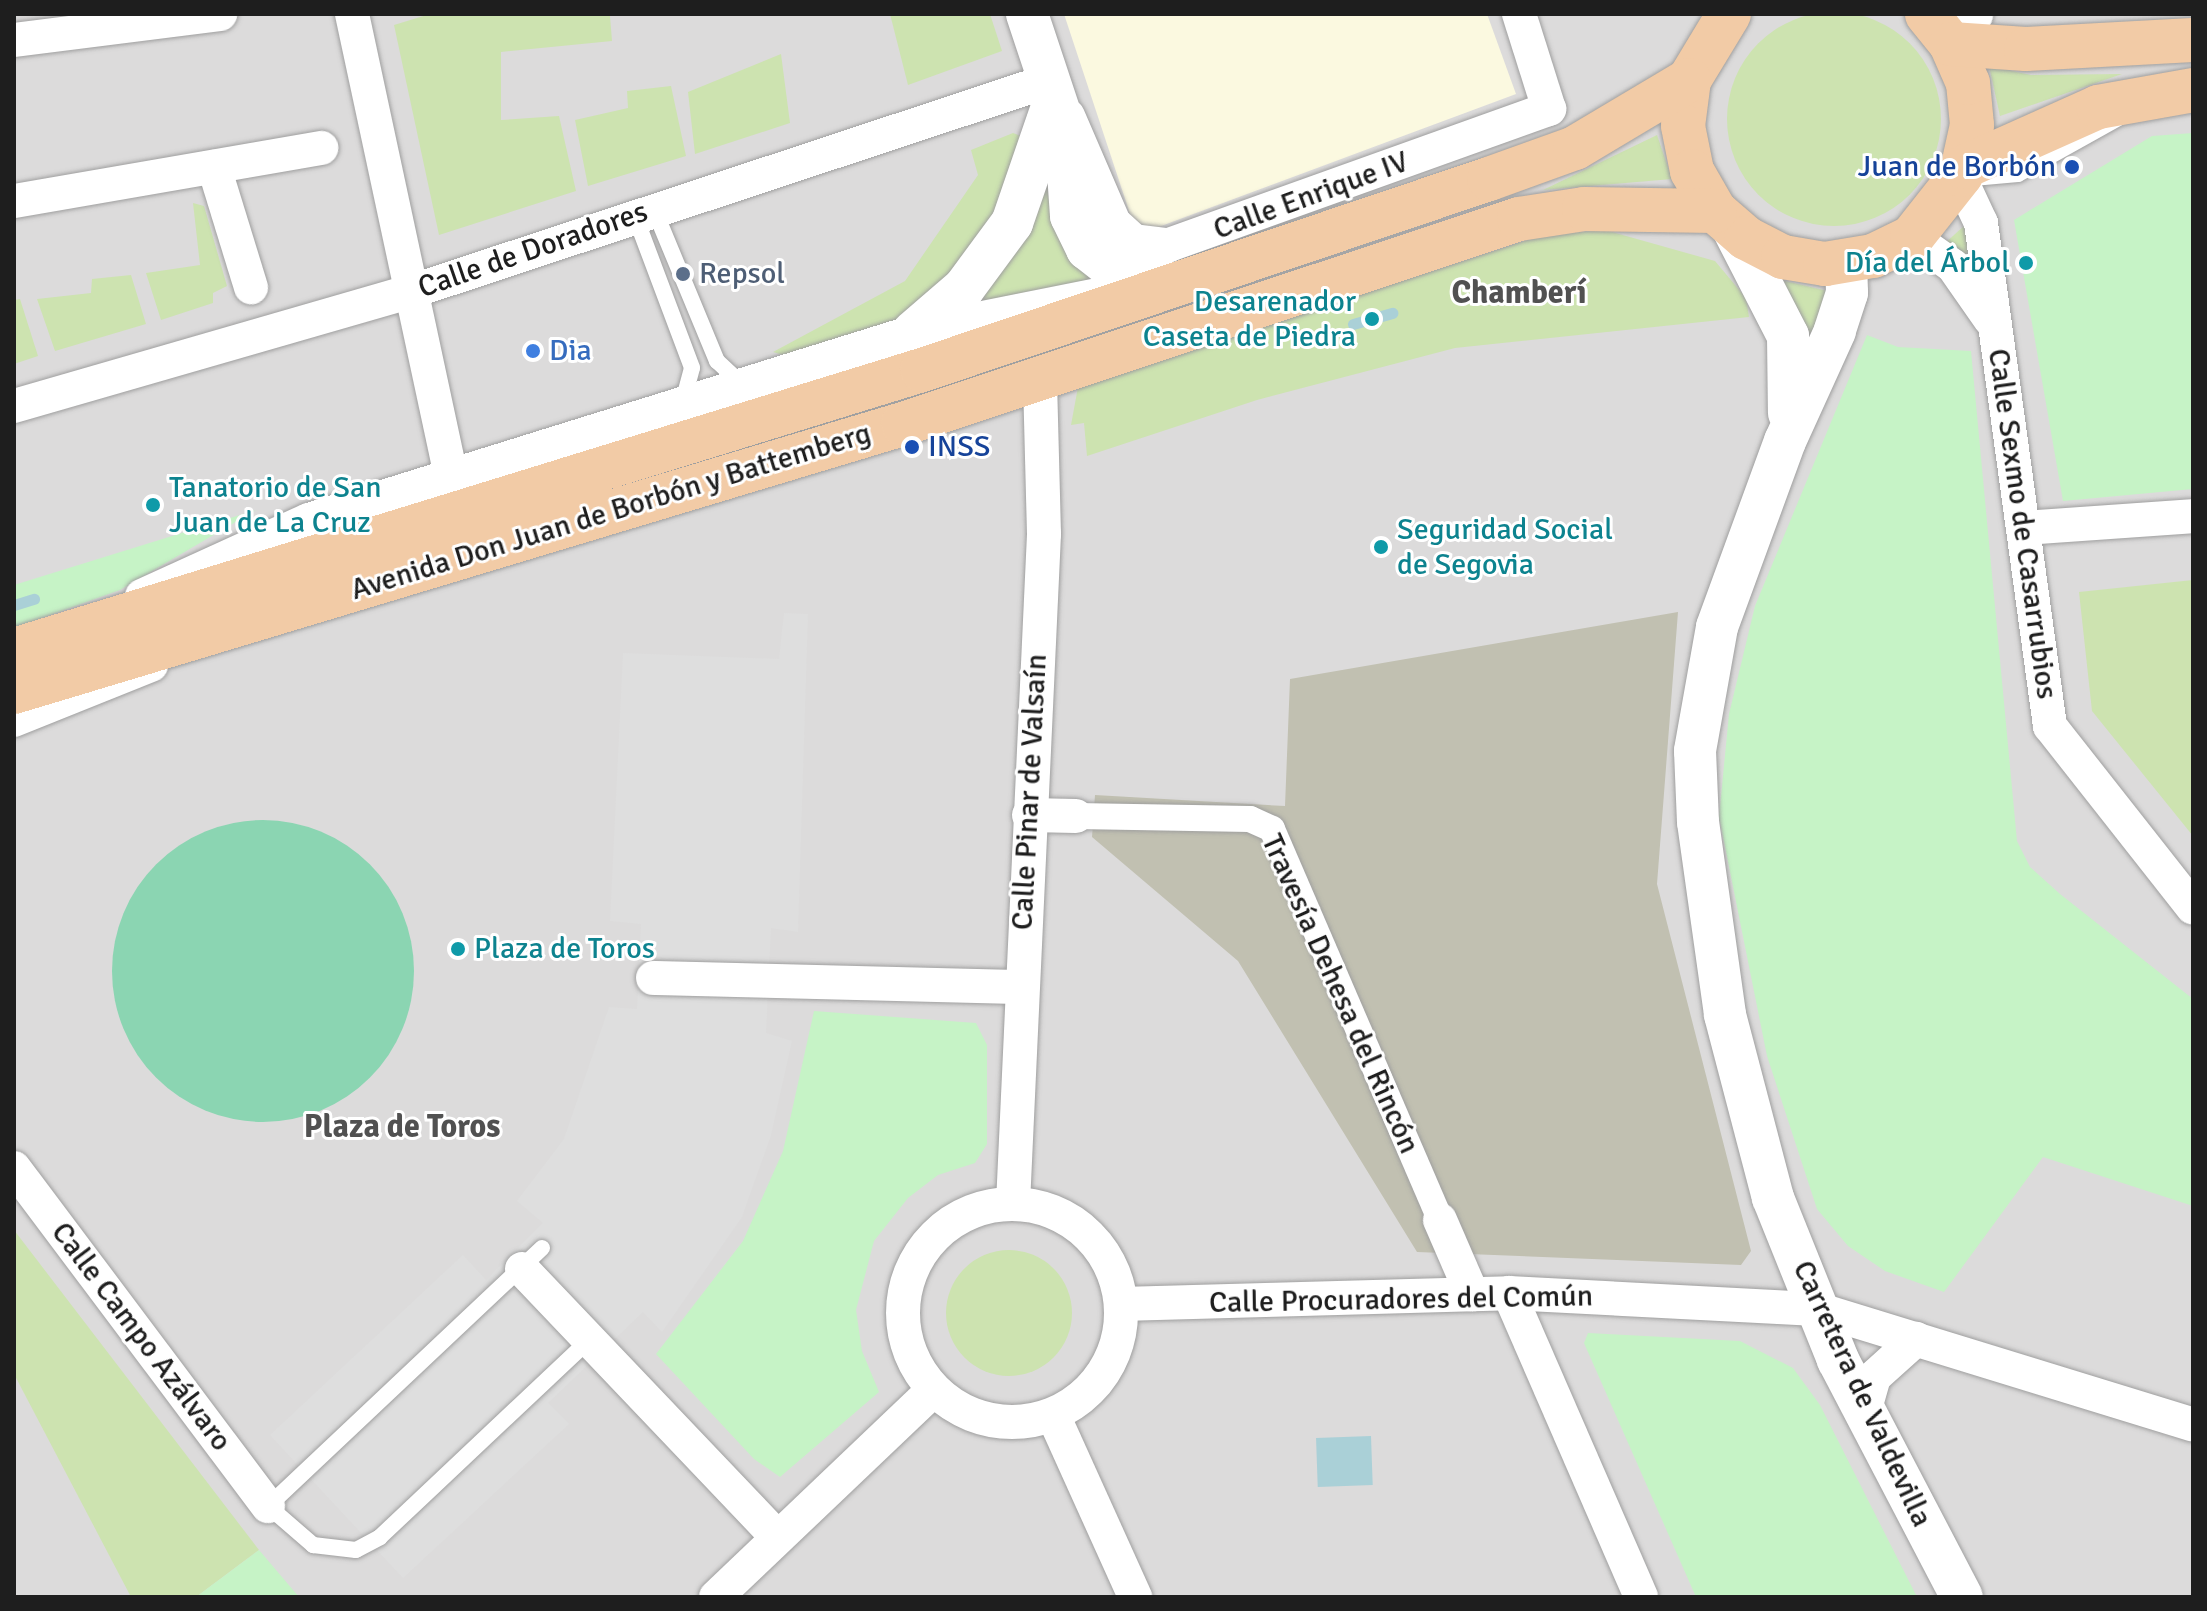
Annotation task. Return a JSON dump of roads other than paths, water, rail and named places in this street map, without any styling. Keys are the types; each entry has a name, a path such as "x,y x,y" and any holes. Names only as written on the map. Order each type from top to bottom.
{"main road":[{"path":"1729,14 1689,80 1686,149 1723,218 1783,257 1846,263 1912,237 1962,172 2040,129 2139,97 2193,90"},
{"path":"2052,14 2079,48"},
{"path":"1962,172 1971,104 1950,24 2079,48 2193,40"},
{"name":"Avenida Don Juan de Borbón y Battemberg","path":"14,650 1178,284 1575,148 1689,80"},
{"name":"Avenida Don Juan de Borbón y Battemberg","path":"14,692 1040,381 1519,219 1584,209 1723,218"}],"street":[{"path":"14,40 220,14"},
{"path":"352,14 451,477"},
{"path":"1027,14 1069,147 1071,216 1087,249 1119,274 1178,284"},
{"name":"Calle Enrique IV","path":"1051,90 1081,136 1120,230 1145,245 1169,245 1549,109 1519,14"},
{"path":"913,332 964,288 1012,223 1051,90"},
{"name":"Calle de Doradores","path":"14,406 413,291 645,212 1051,90"},
{"path":"14,201 321,148"},
{"path":"214,167 251,287"},
{"name":"Calle Sexmo de Casarrubios","path":"1962,172 1981,223 2050,726 2193,908"},
{"name":"Carretera de Valdevilla","path":"1723,218 1781,317 1794,358 1785,441"},
{"name":"Calle Sexmo de Casarrubios","path":"1912,237 1953,266 1996,330"},
{"name":"Carretera de Valdevilla","path":"1846,263 1847,293 1835,331 1785,441 1717,627 1695,785 1717,974 1741,1086 1817,1309 1864,1412 1962,1597"},
{"name":"Avenida Don Juan de Borbón y Battemberg","path":"63,636 243,545 451,477 913,332 1178,284"},
{"name":"Calle Pinar de Valsaín","path":"1013,1204 1020,987 1044,534 1040,381"},
{"path":"2023,528 2193,516"},
{"path":"14,720 127,679 186,639"},
{"name":"Travesía Dehesa del Rincón","path":"1029,815 1250,819 1272,829 1472,1294"},
{"path":"653,978 1020,987"},
{"name":"Calle Campo Azálvaro","path":"14,1168 268,1506"},
{"path":"1013,1204 1058,1214 1095,1241 1121,1304 1120,1332 1098,1382 1053,1415 989,1420 933,1390 906,1341 907,1284 918,1258 958,1218 1013,1204"},
{"path":"532,1258 591,1338 777,1537"},
{"path":"1509,1293 1641,1597"},
{"name":"Calle Procuradores del Común","path":"1121,1304 1509,1293 1817,1309 2193,1425"},
{"path":"1864,1412 1879,1370 1916,1339"},
{"path":"716,1597 933,1390"},
{"path":"1053,1415 1135,1597"}],"lane":[{"path":"645,212 717,361 744,386"},
{"path":"645,212 692,368 682,405"},
{"path":"268,1506 532,1258"},
{"name":"Calle Campo Azálvaro","path":"268,1506 313,1545 356,1550 368,1544 591,1338"}],"water":[{"path":"1371,1436 1373,1485 1318,1487 1316,1438"}],"waterway":[{"path":"1353,324 1392,313"},
{"path":"14,605 34,599"}],"place":[{"name":"Juan de Borbón","path":"2072,167"},
{"name":"Día del Árbol","path":"2026,263"},
{"name":"Repsol","path":"683,274"},
{"name":"Desarenador Caseta de Piedra","path":"1372,319"},
{"name":"Dia","path":"533,351"},
{"name":"INSS","path":"912,447"},
{"name":"Tanatorio de San Juan de La Cruz","path":"153,505"},
{"name":"Seguridad Social de Segovia","path":"1381,547"},
{"name":"Plaza de Toros","path":"458,949"}],"district":[{"name":"Chamberí","path":"1519,293"},
{"name":"Plaza de Toros","path":"402,1127"}]}
